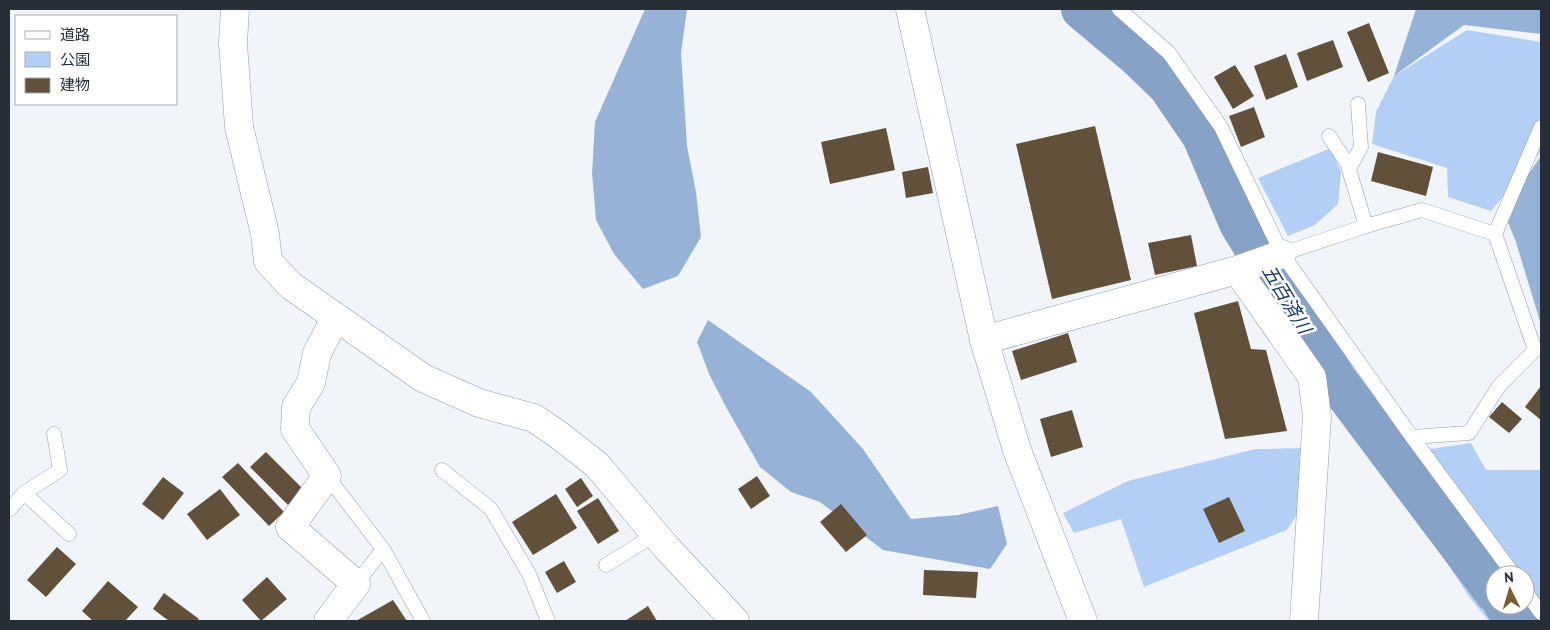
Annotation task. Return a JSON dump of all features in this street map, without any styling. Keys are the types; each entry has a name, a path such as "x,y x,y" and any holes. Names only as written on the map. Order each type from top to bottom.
{"street":[{"path":"235,9 233,43 239,127 265,234 268,261 290,285 423,378 480,403 534,418 560,436 597,465 656,534 735,621"},
{"path":"910,9 984,340 1018,450 1083,621"},
{"path":"984,340 1236,270 1282,254"},
{"path":"1236,270 1312,377 1316,416 1304,621"},
{"path":"328,621 356,584 290,527 327,476 295,429 296,408 312,383 317,353 336,317"}],"lane":[{"path":"1119,9 1169,53 1221,127 1282,254 1507,565"},
{"path":"1349,169 1361,147 1358,104"},
{"path":"1412,436 1469,433 1499,386 1538,352 1494,234 1541,127"},
{"path":"1329,136 1347,163 1366,226"},
{"path":"1282,254 1366,226 1422,210 1494,234"},
{"path":"9,510 24,493 60,470 54,434"},
{"path":"442,470 491,509 529,574 548,621"},
{"path":"327,476 383,548 423,621"},
{"path":"24,493 69,534"},
{"path":"606,565 656,534"},
{"path":"356,584 383,548"}],"green space":[{"path":"1063,9 1114,9 1159,44 1205,105 1250,204 1348,353 1485,529 1430,449 1471,443 1486,470 1541,470 1541,610 1535,601 1535,565 1485,565 1485,615 1535,615 1535,606 1541,615 1541,621 1489,621 1470,598 1259,276 1190,139 1146,78"},
{"path":"1467,30 1541,42 1541,151 1491,211 1448,197 1447,168 1372,144 1376,112 1394,76"},
{"path":"1331,148 1341,172 1338,204 1315,225 1288,236 1258,178"},
{"path":"1305,448 1299,512 1287,530 1144,587 1121,519 1074,533 1063,513 1128,481 1255,449"}],"shaded area":[{"path":"645,9 687,9 681,53 687,146 696,192 701,237 678,276 643,289 614,254 596,220 592,173 595,122"},
{"path":"1416,9 1541,9 1541,34 1464,25 1394,76"},
{"path":"1541,156 1541,325 1516,242 1503,210"},
{"path":"708,320 811,392 863,449 911,519 958,515 998,506 1007,544 990,569 883,550 820,502 791,492 760,467 710,376 697,342"}],"building":[{"path":"1369,23 1389,73 1368,82 1347,32"},
{"path":"1333,40 1343,67 1307,81 1297,53"},
{"path":"1286,54 1298,87 1266,100 1254,66"},
{"path":"1235,65 1254,96 1233,109 1214,77"},
{"path":"1254,107 1265,137 1241,147 1229,116"},
{"path":"1095,126 1131,280 1052,299 1016,144"},
{"path":"886,128 895,170 830,184 821,142"},
{"path":"1378,152 1433,167 1426,196 1371,181"},
{"path":"928,167 933,193 906,198 902,172"},
{"path":"1191,235 1197,266 1155,275 1148,243"},
{"path":"1238,301 1251,349 1266,350 1287,431 1225,439 1194,313"},
{"path":"1068,333 1077,362 1021,380 1012,351"},
{"path":"1541,386 1541,420 1525,407"},
{"path":"1502,402 1522,419 1509,433 1489,417"},
{"path":"1072,410 1083,447 1051,457 1040,419"},
{"path":"266,452 303,489 288,505 250,467"},
{"path":"238,463 284,512 269,526 222,477"},
{"path":"757,476 770,496 751,509 738,489"},
{"path":"163,477 184,493 163,520 142,504"},
{"path":"581,478 593,496 577,507 565,489"},
{"path":"220,489 240,515 207,540 187,514"},
{"path":"556,494 577,528 533,555 512,522"},
{"path":"1229,497 1245,531 1219,543 1203,509"},
{"path":"598,498 619,531 598,544 577,511"},
{"path":"841,504 867,535 846,552 820,522"},
{"path":"57,547 76,564 46,597 27,580"},
{"path":"564,561 576,582 557,593 545,572"},
{"path":"924,570 978,572 976,598 923,595"},
{"path":"267,577 287,599 261,621 242,600"},
{"path":"108,581 138,607 125,621 93,621 82,611"},
{"path":"164,593 199,619 197,621 169,621 153,609"},
{"path":"393,600 407,621 356,621"},
{"path":"648,606 657,621 625,621"}],"waterway":[{"name":"五百済川","path":"1082,9 1138,56 1169,86 1203,136 1240,223 1335,379 1485,579"},
{"name":"五百済川","path":"1512,615 1517,621"}]}
